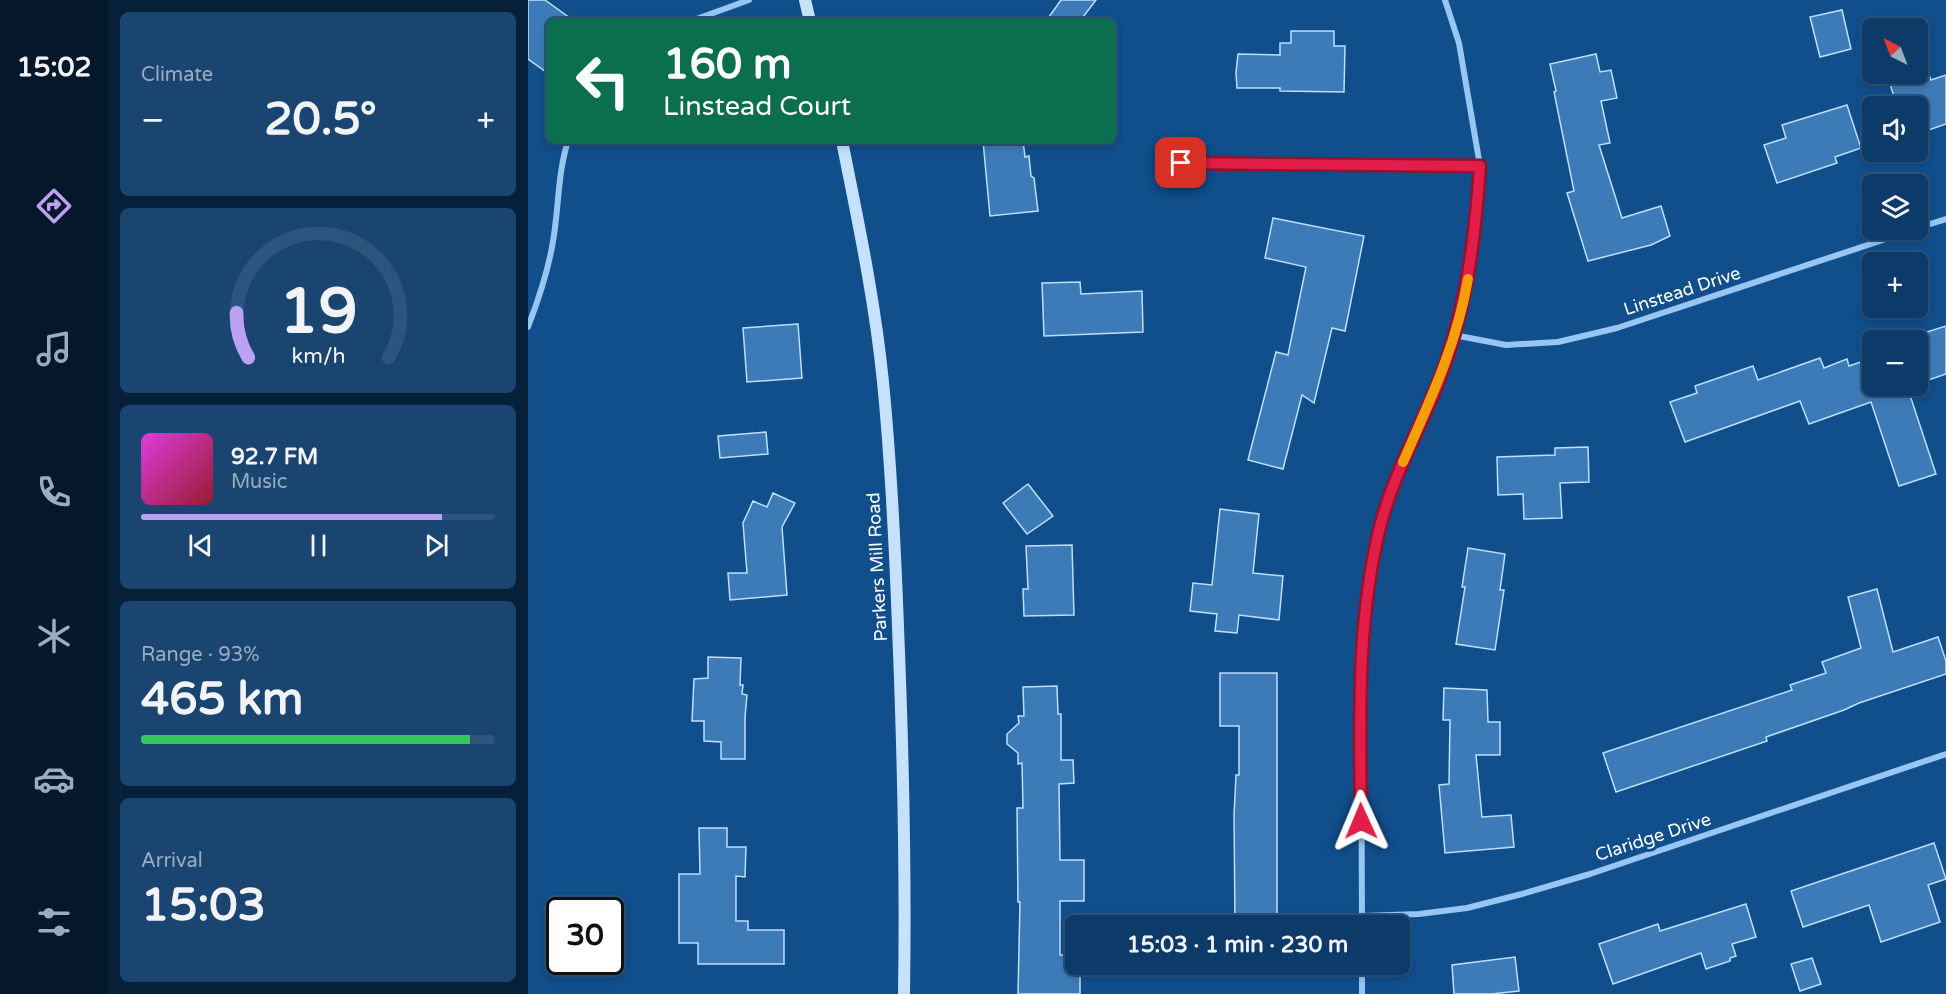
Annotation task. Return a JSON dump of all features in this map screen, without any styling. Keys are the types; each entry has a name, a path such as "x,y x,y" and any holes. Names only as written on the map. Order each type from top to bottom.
{"main road":[{"path":"805,0 809,18"},
{"name":"Parkers Mill Road","path":"843,144 871,290 886,417 895,535 903,731 904,994"}],"street":[{"path":"699,18 749,0"},
{"path":"1362,915 1361,674 1364,615 1371,565 1382,520 1398,473 1438,382 1454,335 1466,292 1476,226 1480,166 1460,43 1446,0"},
{"path":"528,327 553,246 559,185 567,144"},
{"path":"1181,163 1480,166"},
{"name":"Linstead Drive","path":"1928,225 1946,219"},
{"name":"Linstead Drive","path":"1454,335 1506,345 1558,342 1617,328 1882,240"},
{"name":"Claridge Drive","path":"1390,915 1467,908 1522,894 1590,874 1946,754"},
{"path":"1362,975 1362,994"}],"building":[{"path":"528,0 545,0 570,18 546,18 546,72 528,59"},
{"path":"1061,0 1096,0 1082,18 1048,18"},
{"path":"1842,10 1851,49 1820,57 1810,17"},
{"path":"1291,31 1334,31 1334,46 1345,46 1344,92 1237,88 1238,54 1280,55 1280,43 1291,43"},
{"path":"1596,54 1600,72 1611,70 1617,98 1601,101 1610,143 1599,145 1622,218 1661,206 1670,236 1651,245 1588,261 1567,193 1574,191 1550,64"},
{"path":"1928,72 1931,80 1946,75 1946,124 1928,130 1928,96 1894,96 1890,84 1928,84"},
{"path":"1847,105 1861,148 1835,157 1837,163 1777,183 1764,145 1786,138 1782,125"},
{"path":"983,144 1023,144 1025,157 1029,156 1031,176 1034,178 1038,211 990,216"},
{"path":"1273,218 1364,236 1345,331 1332,328 1314,403 1302,395 1283,469 1248,460 1276,352 1288,355 1306,267 1265,258"},
{"path":"1080,282 1081,294 1142,291 1143,332 1044,336 1042,283"},
{"path":"798,324 802,378 747,382 743,328"},
{"path":"1946,326 1946,374 1928,380 1928,332"},
{"path":"1820,358 1824,368 1847,359 1849,366 1862,361 1862,396 1910,396 1936,474 1899,486 1871,402 1809,424 1800,401 1685,442 1670,402 1697,393 1695,386 1753,366 1758,380"},
{"path":"766,432 768,454 720,458 718,436"},
{"path":"1588,447 1589,482 1560,483 1562,518 1524,519 1523,494 1498,495 1497,457 1555,455 1555,448"},
{"path":"1028,484 1053,516 1027,534 1003,503"},
{"path":"773,493 795,503 782,527 787,595 730,600 728,573 747,573 743,523 753,501 767,507"},
{"path":"1220,509 1259,514 1253,573 1283,576 1279,620 1239,615 1237,633 1215,631 1217,614 1190,611 1193,583 1212,585"},
{"path":"1072,545 1074,615 1024,616 1023,589 1028,589 1026,546"},
{"path":"1468,548 1505,554 1500,590 1504,590 1495,650 1456,644 1465,587 1462,587"},
{"path":"1877,589 1893,652 1938,637 1946,661 1946,674 1766,737 1767,741 1616,792 1603,753 1792,690 1790,685 1826,673 1822,662 1861,648 1848,597"},
{"path":"708,657 741,658 740,685 743,685 742,694 747,695 745,759 721,759 721,742 704,741 704,721 692,721 694,679 708,678"},
{"path":"1220,673 1277,673 1277,915 1235,915 1234,815 1236,775 1239,775 1239,726 1220,726"},
{"path":"1057,686 1058,714 1061,714 1061,760 1073,760 1074,783 1059,784 1060,860 1084,860 1084,901 1060,901 1060,955 1065,955 1065,975 1080,975 1080,994 1018,994 1020,902 1018,902 1017,808 1023,808 1022,763 1018,764 1018,753 1007,744 1007,734 1019,723 1018,716 1024,716 1023,687"},
{"path":"1444,688 1487,690 1488,722 1500,722 1500,755 1476,755 1482,817 1511,815 1514,847 1445,853 1439,785 1449,784 1450,720 1443,720"},
{"path":"699,828 727,828 727,847 746,847 745,877 736,876 736,921 748,921 748,930 784,930 784,964 698,964 698,943 679,943 679,874 700,874"},
{"path":"1934,843 1946,879 1928,885 1940,922 1881,942 1869,905 1803,927 1791,891"},
{"path":"1746,904 1756,937 1732,944 1736,956 1730,958 1730,961 1706,969 1701,953 1613,984 1599,944 1658,924 1660,931"},
{"path":"1515,957 1519,991 1454,994 1452,965"},
{"path":"1812,958 1821,984 1800,991 1791,964"}],"slow traffic":[{"path":"1403,462 1438,382 1454,335 1468,279"}],"route":[{"path":"1181,163 1480,166 1476,226 1466,292 1438,382 1398,473 1382,520 1371,565 1364,615 1361,674 1361,821"}]}
